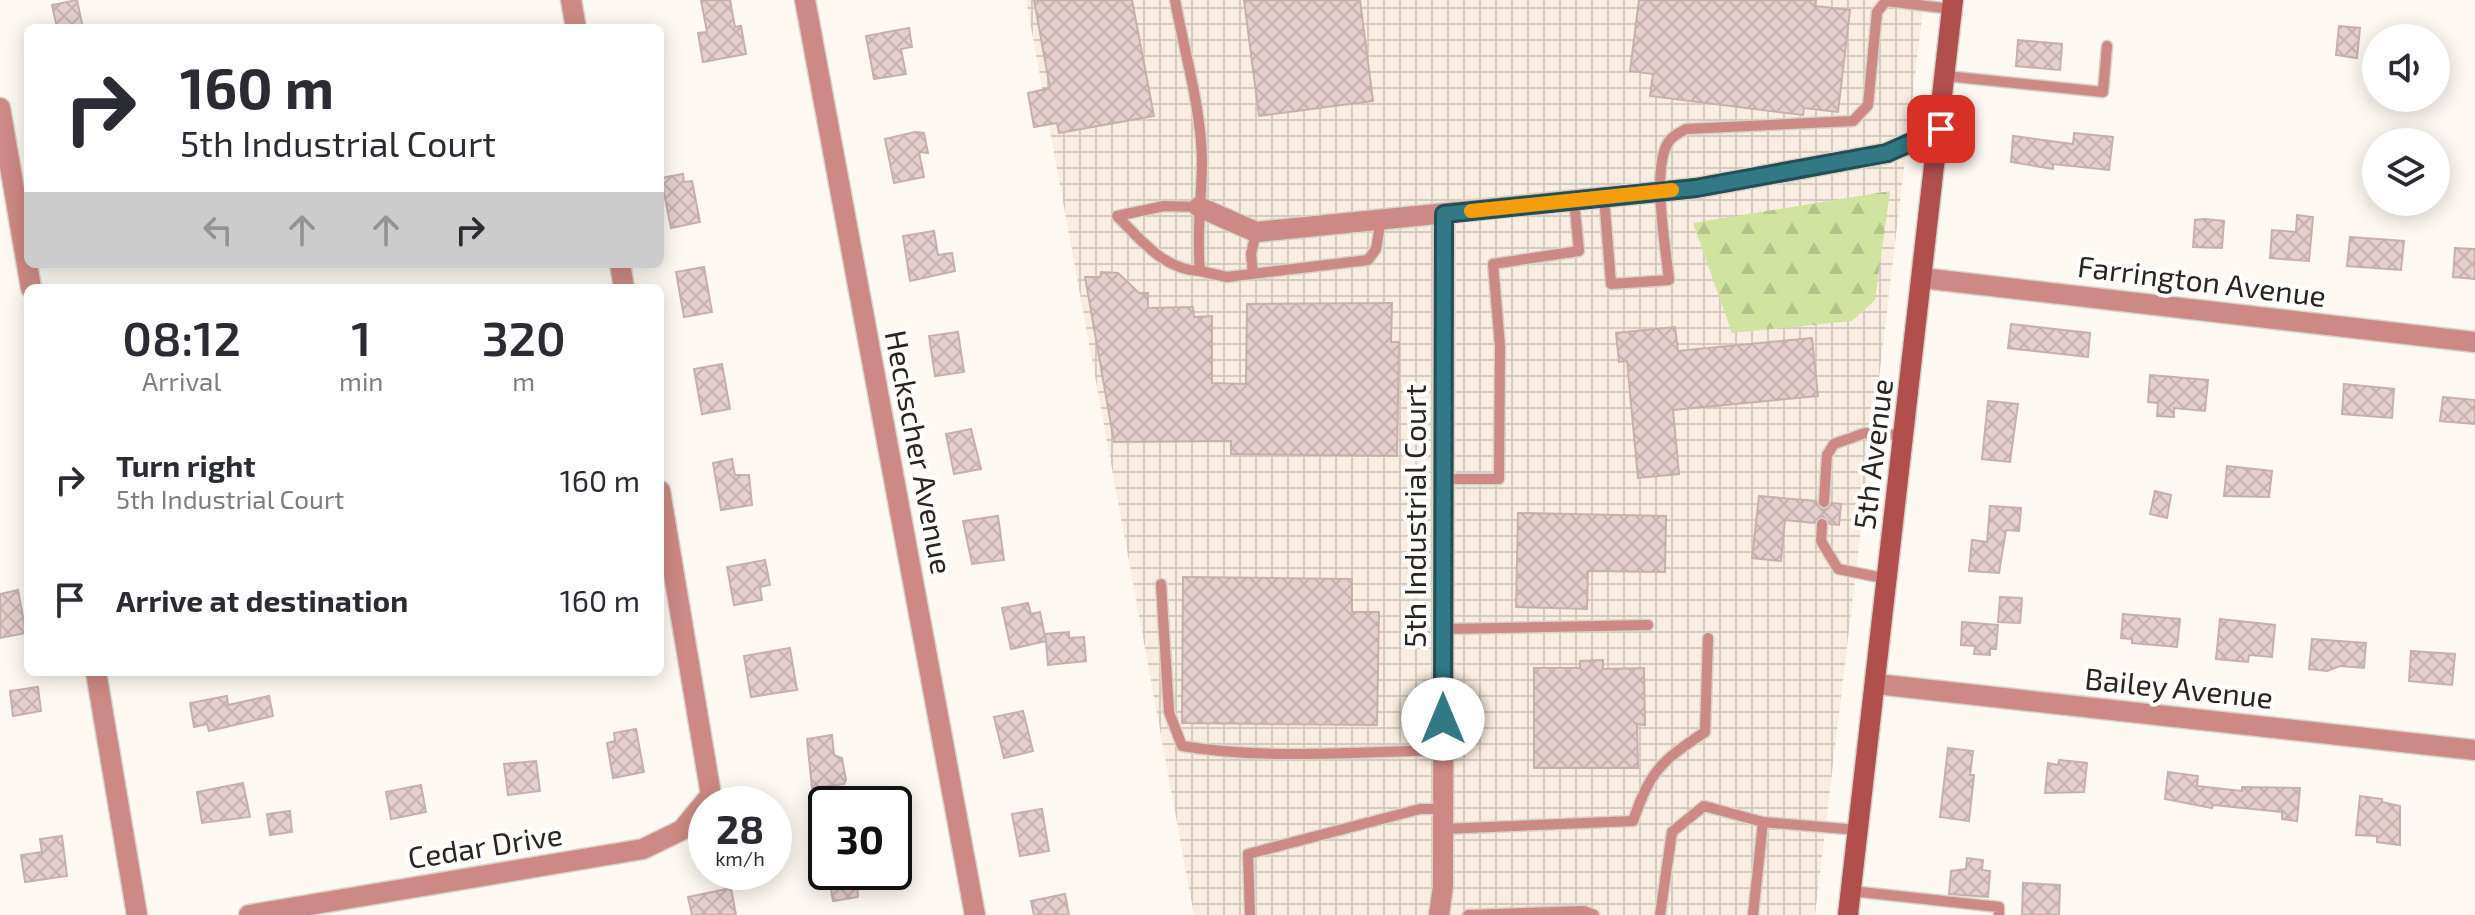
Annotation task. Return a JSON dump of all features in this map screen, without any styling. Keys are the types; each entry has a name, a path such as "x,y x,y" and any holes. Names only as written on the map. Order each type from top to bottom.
{"main road":[{"name":"5th Avenue","path":"1848,915 1953,4"}],"street":[{"path":"571,0 575,24"},
{"name":"Heckscher Avenue","path":"805,0 975,915"},
{"path":"0,108 24,247"},
{"path":"1199,207 1256,232 1661,192 1887,153 1941,129"},
{"name":"5th Industrial Court","path":"1439,915 1443,819 1444,214"},
{"name":"Farrington Avenue","path":"1922,278 2475,342"},
{"name":"Cedar Drive","path":"249,915 643,849 682,830 711,795 664,515"},
{"path":"97,676 137,915"},
{"name":"Bailey Avenue","path":"1876,684 2475,750"}],"lane":[{"path":"1175,0 1202,157 1196,232 1200,271"},
{"path":"1604,197 1611,284 1669,280 1661,192 1664,152 1671,139 1686,129 1853,121 1868,105 1877,12 1886,1 1953,4"},
{"path":"1946,76 2103,92 2107,46"},
{"path":"1444,479 1499,479 1500,346 1493,264 1579,251 1574,200"},
{"path":"1199,207 1164,206 1117,216 1155,254 1181,271 1200,271 1227,277 1368,260 1376,249 1381,220"},
{"path":"1253,274 1251,254 1256,232"},
{"path":"1824,502 1827,455 1834,444 1865,433 1904,435"},
{"path":"1822,524 1821,541 1838,569 1888,579"},
{"path":"1161,584 1169,712 1182,746 1215,752 1273,753 1443,750"},
{"path":"1443,629 1648,625"},
{"path":"1250,915 1248,854 1420,809 1443,819 1633,821 1648,779 1676,751 1705,732 1708,638"},
{"path":"1660,915 1672,832 1704,806 1763,822 1858,830"},
{"path":"1753,915 1763,822"},
{"path":"1851,891 1999,907 1999,915"},
{"path":"1468,915 1584,911 1594,915"}],"shaded area":[{"path":"1026,0 1924,0 1815,915 1194,915"}],"green space":[{"path":"1890,191 1875,300 1852,321 1732,333 1693,223"}],"building":[{"path":"77,0 82,24 56,24 52,5"},
{"path":"701,0 730,0 735,27 741,26 746,54 703,62 698,33 707,32"},
{"path":"1034,0 1132,0 1154,116 1059,133 1057,123 1034,127 1028,93 1050,88"},
{"path":"1244,0 1360,0 1373,101 1259,116"},
{"path":"1639,0 1816,0 1815,6 1850,10 1838,112 1804,108 1803,115 1650,96 1653,74 1630,71"},
{"path":"2339,26 2360,28 2357,58 2336,55"},
{"path":"909,28 912,47 901,49 906,74 874,79 866,36"},
{"path":"2018,40 2062,44 2060,70 2016,66"},
{"path":"924,133 928,153 919,152 924,177 894,183 885,139"},
{"path":"2074,133 2113,137 2109,170 2053,164 2053,169 2011,162 2013,136 2073,144"},
{"path":"683,174 684,182 692,181 700,222 671,228 664,177"},
{"path":"2297,215 2313,217 2309,261 2270,258 2272,230 2296,232"},
{"path":"2195,220 2224,221 2222,248 2193,247"},
{"path":"934,231 938,255 952,253 955,271 910,281 903,236"},
{"path":"2350,237 2404,241 2401,270 2347,266"},
{"path":"2455,248 2475,249 2475,279 2453,277"},
{"path":"704,267 712,312 684,317 676,272"},
{"path":"1101,272 1118,273 1139,293 1148,293 1148,308 1193,307 1194,317 1212,316 1212,383 1246,384 1247,304 1392,303 1391,342 1399,342 1397,456 1231,454 1231,441 1114,442 1085,277 1100,277"},
{"path":"2011,324 2090,333 2088,357 2008,348"},
{"path":"1675,327 1678,351 1812,338 1818,396 1673,410 1679,474 1638,478 1627,361 1619,362 1616,333"},
{"path":"958,332 964,372 935,376 929,336"},
{"path":"722,364 730,409 702,414 694,369"},
{"path":"2150,375 2208,380 2205,411 2174,408 2174,417 2157,416 2158,403 2148,402"},
{"path":"2344,384 2394,389 2392,418 2342,414"},
{"path":"2443,397 2475,400 2475,424 2440,421"},
{"path":"1988,401 2018,404 2010,462 1982,459"},
{"path":"971,429 981,469 954,474 946,434"},
{"path":"732,459 735,475 749,475 752,505 721,510 713,463"},
{"path":"2227,466 2272,471 2269,497 2224,496"},
{"path":"2155,491 2171,495 2167,518 2150,514"},
{"path":"1759,496 1816,501 1823,510 1832,503 1841,504 1839,525 1830,524 1823,516 1814,523 1785,520 1781,561 1752,558"},
{"path":"1990,506 2021,508 2019,531 2006,530 1999,573 1969,571 1972,540 1987,542"},
{"path":"1518,513 1666,516 1665,572 1588,571 1587,609 1516,607"},
{"path":"998,516 1004,560 972,564 963,521"},
{"path":"765,560 770,585 760,587 762,600 734,605 727,567"},
{"path":"1183,577 1352,579 1352,612 1379,612 1377,725 1182,723"},
{"path":"18,590 24,633 0,638 0,594"},
{"path":"2000,597 2022,598 2020,623 1998,622"},
{"path":"1028,603 1031,614 1040,612 1046,641 1011,649 1002,608"},
{"path":"2123,614 2180,619 2177,647 2132,643 2132,639 2121,638"},
{"path":"2220,619 2275,625 2272,657 2249,655 2248,662 2216,659"},
{"path":"1962,622 1998,625 1996,649 1990,649 1990,655 1974,654 1975,646 1961,645"},
{"path":"1069,632 1069,638 1084,637 1086,661 1048,665 1045,634"},
{"path":"2312,639 2366,643 2364,668 2340,666 2327,671 2309,669"},
{"path":"790,648 797,690 751,697 744,656"},
{"path":"2411,651 2455,654 2452,685 2409,681"},
{"path":"1603,660 1603,669 1644,668 1645,725 1637,724 1638,768 1534,768 1534,668 1580,668 1580,661"},
{"path":"38,687 41,711 13,716 10,691"},
{"path":"227,696 228,705 269,696 273,716 209,731 207,724 194,727 190,703"},
{"path":"1023,711 1033,751 1004,758 994,717"},
{"path":"636,729 644,772 613,778 607,743 615,741 614,733"},
{"path":"832,735 834,755 842,758 844,784 812,786 807,739"},
{"path":"1948,748 1973,751 1969,821 1940,817"},
{"path":"2059,760 2087,763 2084,792 2045,793 2048,763 2058,765"},
{"path":"536,761 540,791 508,795 504,764"},
{"path":"2168,772 2198,776 2197,786 2242,791 2242,787 2300,788 2297,821 2282,819 2282,812 2213,805 2212,808 2165,799"},
{"path":"243,783 250,817 202,823 197,792"},
{"path":"421,785 426,812 391,819 386,792"},
{"path":"2360,796 2382,799 2382,802 2400,806 2400,845 2377,842 2377,836 2356,835"},
{"path":"1042,809 1049,851 1020,856 1012,814"},
{"path":"290,811 292,832 270,835 267,814"},
{"path":"62,836 67,876 25,882 21,855 42,852 40,839"},
{"path":"1967,858 1983,860 1982,870 1990,871 1988,897 1949,894 1951,871 1966,869"},
{"path":"2023,883 2060,885 2059,915 2022,915"},
{"path":"731,890 736,915 692,915 688,897"},
{"path":"831,890 857,890 858,897 833,901"},
{"path":"1065,894 1069,915 1034,915 1031,901"}],"slow traffic":[{"path":"1471,211 1672,190"}],"route":[{"path":"1443,719 1444,214 1696,188 1887,153 1941,129"}]}
